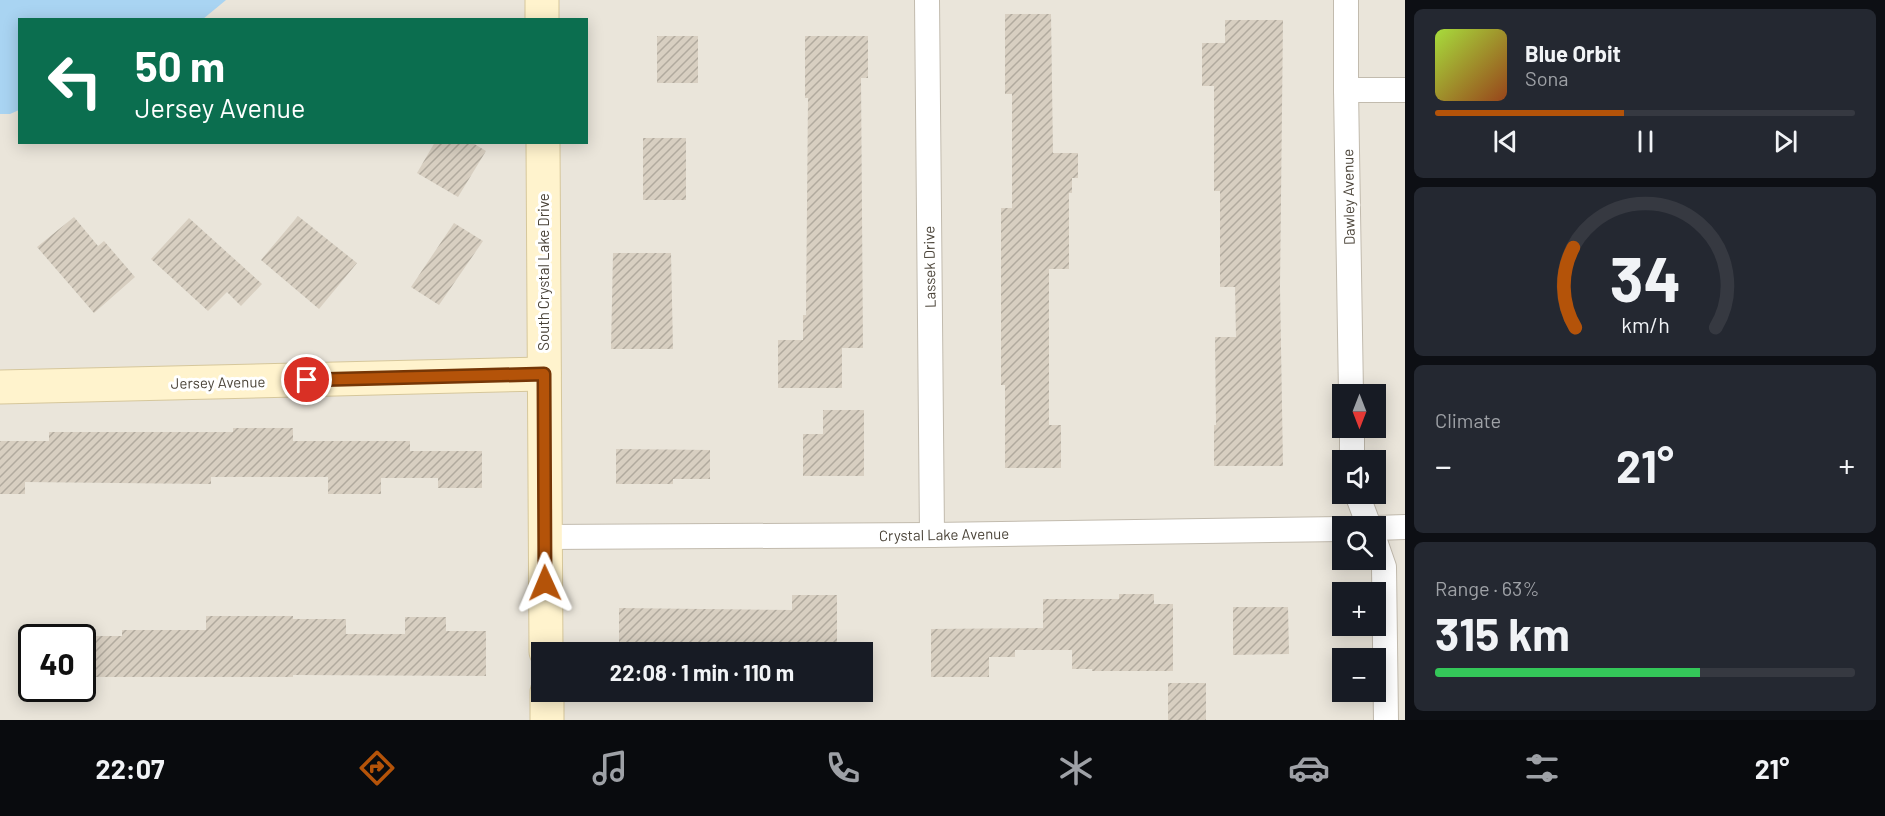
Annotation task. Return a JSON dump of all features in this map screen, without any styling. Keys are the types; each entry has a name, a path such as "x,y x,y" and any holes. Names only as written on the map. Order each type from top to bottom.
{"street":[{"path":"542,0 543,18"},
{"name":"Lassek Drive","path":"927,0 932,535"},
{"name":"Dawley Avenue","path":"1346,0 1351,384"},
{"path":"1346,90 1405,90"},
{"name":"South Crystal Lake Drive","path":"543,144 546,642"},
{"name":"Jersey Avenue","path":"0,387 544,374"},
{"path":"1386,528 1405,527"},
{"name":"Crystal Lake Avenue","path":"545,537 932,535 1332,529"},
{"path":"1384,570 1386,720"},
{"path":"547,702 547,720"}],"shaded area":[{"path":"0,0 1405,0 1405,720 0,720"}],"water":[{"path":"0,0 226,0 204,18 18,18 18,110 10,114 0,114"}],"building":[{"path":"1005,14 1051,14 1053,153 1078,153 1078,178 1072,178 1072,193 1069,193 1069,269 1049,269 1049,425 1061,425 1061,468 1005,468 1005,385 1001,385 1001,208 1012,208 1012,94 1005,94"},
{"path":"1225,20 1283,20 1280,287 1283,466 1214,466 1215,337 1236,337 1235,287 1220,287 1220,191 1214,191 1214,86 1202,86 1202,43 1225,43"},
{"path":"657,36 698,36 698,83 657,83"},
{"path":"805,36 868,36 868,78 861,78 863,348 842,348 842,388 778,388 778,340 803,340 803,315 806,315 808,98 805,98"},
{"path":"643,138 686,138 686,200 643,200"},
{"path":"434,144 474,144 486,151 458,197 417,173"},
{"path":"298,216 357,263 319,309 261,260"},
{"path":"74,217 98,246 104,241 135,277 94,313 37,247"},
{"path":"189,218 262,284 241,306 227,292 208,311 151,259"},
{"path":"454,223 483,241 439,305 411,287"},
{"path":"613,253 671,253 673,349 611,349"},
{"path":"823,410 864,410 864,476 803,476 803,434 823,434"},
{"path":"233,428 293,428 293,441 410,441 410,451 482,451 482,488 438,488 438,478 381,478 381,494 328,494 328,477 211,477 211,484 25,482 25,494 0,494 0,441 49,441 49,432 233,432"},
{"path":"616,449 710,450 710,479 673,479 673,484 616,484"},
{"path":"1119,594 1154,594 1154,604 1173,604 1173,671 1072,669 1072,650 1015,650 1015,657 989,657 989,677 931,677 931,629 1043,628 1043,599 1119,599"},
{"path":"792,595 837,595 837,642 619,642 619,608 792,610"},
{"path":"1233,607 1288,607 1289,654 1233,655"},
{"path":"206,616 293,616 293,619 346,619 346,634 405,634 405,617 446,617 446,631 486,631 486,676 96,677 96,636 122,636 122,630 206,630"},
{"path":"1168,683 1206,683 1206,720 1168,720"}],"route":[{"path":"307,380 544,374 545,583"}]}
